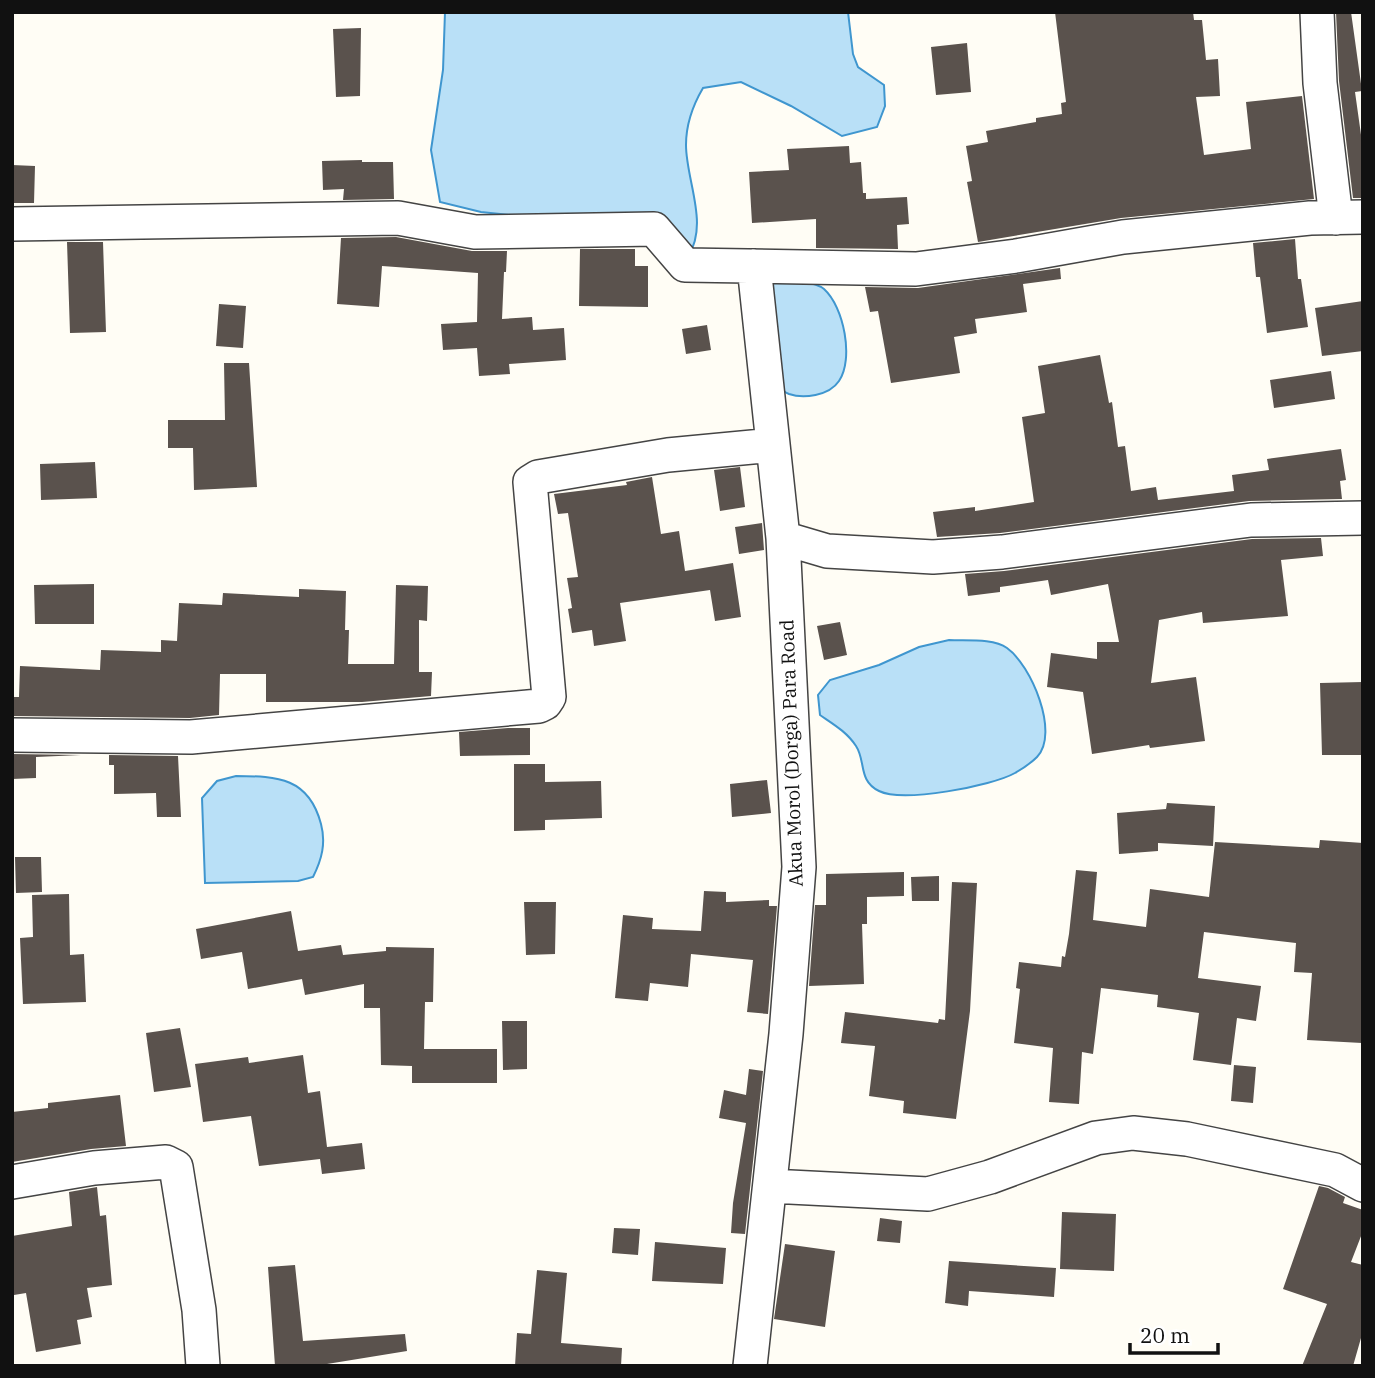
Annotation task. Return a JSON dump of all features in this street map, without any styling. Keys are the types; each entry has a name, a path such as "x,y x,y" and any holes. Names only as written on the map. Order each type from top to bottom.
{"street":[{"path":"12,224 398,218 475,232 654,229 685,265 916,269 1016,256 1123,237 1310,218 1349,218 1320,83 1318,12"},
{"name":"Akua Morol (Dorga) Para Road","path":"750,1366 786,1034 799,867 783,538 754,266"},
{"path":"12,735 191,737 539,706 549,697 530,482 538,477 668,455 773,445"},
{"path":"783,538 827,551 933,557 1002,552 1251,520 1363,517"},
{"path":"770,1186 928,1194 990,1177 1096,1138 1133,1133 1187,1139 1335,1170 1363,1185"},
{"path":"12,1182 94,1168 166,1162 176,1167 199,1310 204,1366"}],"water":[{"path":"445,12 848,12 853,54 858,67 884,85 885,106 877,127 842,136 791,106 741,82 703,88 691,115 686,138 697,217 694,245 687,258 571,221 481,212 440,202 431,150 443,70"},
{"path":"761,276 812,283 824,289 831,297 845,334 846,360 839,381 829,390 801,396 789,394 775,385"},
{"path":"949,640 994,643 1007,648 1016,657 1040,700 1044,716 1043,746 1037,757 1023,768 987,783 927,794 891,794 879,791 868,782 859,752 852,741 820,715 818,695 830,680 879,665 919,647"},
{"path":"236,776 278,779 290,783 309,797 316,809 323,838 321,857 313,877 298,881 205,883 202,798 217,781"}],"building":[{"path":"1055,12 1193,12 1194,20 1202,20 1206,60 1218,59 1220,96 1196,97 1204,155 1251,149 1246,102 1302,96 1314,199 1121,218 978,242 967,182 972,181 966,146 988,142 986,131 1036,122 1036,118 1062,114 1061,103 1066,102"},
{"path":"1336,12 1351,12 1362,91 1355,92 1363,149 1363,198 1353,198 1339,81"},
{"path":"361,28 360,96 336,97 333,29"},
{"path":"967,43 971,92 936,95 931,47"},
{"path":"849,146 850,163 861,162 863,193 866,193 866,199 907,197 909,224 897,225 898,249 816,248 816,219 752,223 749,172 789,170 787,149"},
{"path":"322,161 393,162 394,199 343,200 344,189 323,190"},
{"path":"12,165 35,166 34,203 12,203"},
{"path":"396,237 472,251 507,251 502,319 532,317 533,330 564,328 566,360 509,364 510,374 479,376 477,348 443,350 441,324 477,322 478,273 382,266 379,307 337,304 341,238"},
{"path":"1295,239 1298,279 1301,279 1308,327 1267,333 1260,277 1256,277 1253,243"},
{"path":"67,242 103,242 106,332 70,333"},
{"path":"580,249 635,249 635,266 648,266 648,307 579,306"},
{"path":"1060,268 1061,279 1023,284 1027,312 975,319 977,333 954,337 960,373 891,383 878,311 870,312 865,287 918,288"},
{"path":"1363,301 1363,351 1322,356 1315,308"},
{"path":"219,304 246,306 243,348 216,346"},
{"path":"707,325 711,350 686,354 682,329"},
{"path":"1100,355 1109,403 1112,402 1118,447 1125,446 1131,491 1156,487 1158,500 1234,491 1232,475 1269,470 1267,459 1341,449 1346,480 1340,481 1342,499 1249,501 1000,533 937,537 933,512 975,507 975,511 1034,502 1022,417 1045,413 1038,366"},
{"path":"224,363 249,363 257,487 194,490 193,448 168,448 168,420 225,420"},
{"path":"1331,371 1335,399 1274,408 1270,380"},
{"path":"95,462 97,498 41,500 40,464"},
{"path":"740,467 745,507 720,511 714,470"},
{"path":"652,477 661,534 679,531 685,571 733,563 741,617 715,621 710,590 620,603 626,641 594,646 592,630 572,633 568,609 572,608 567,578 578,577 568,513 558,514 554,494 627,485 626,482"},
{"path":"762,523 764,550 739,554 735,527"},
{"path":"1321,538 1323,556 1281,560 1288,616 1203,623 1202,612 1159,620 1151,683 1196,677 1205,741 1150,748 1149,745 1092,754 1083,692 1047,687 1051,653 1097,659 1097,642 1119,642 1108,584 1051,595 1048,580 1000,587 1000,592 968,596 965,574 1252,539"},
{"path":"94,584 94,624 35,624 34,585"},
{"path":"396,585 428,586 427,621 419,620 419,672 432,672 431,696 362,702 266,702 266,674 220,674 219,715 190,718 12,716 12,697 19,697 20,666 100,670 101,650 161,652 161,640 177,641 179,603 222,605 223,593 299,597 299,589 346,591 348,664 394,664"},
{"path":"840,622 847,655 824,660 817,626"},
{"path":"1363,682 1363,755 1322,755 1320,683"},
{"path":"530,728 530,755 460,756 459,732"},
{"path":"12,754 81,755 36,757 36,778 12,779"},
{"path":"109,755 178,756 181,817 157,817 156,793 114,794 114,765 109,765"},
{"path":"514,764 545,764 545,782 601,781 602,818 545,820 545,830 514,831"},
{"path":"767,780 771,813 732,817 730,784"},
{"path":"1167,803 1215,806 1213,846 1158,843 1158,851 1119,854 1117,813 1166,809"},
{"path":"1320,840 1363,843 1362,1043 1307,1040 1312,973 1294,972 1296,943 1204,932 1198,978 1261,986 1256,1021 1237,1018 1231,1065 1193,1060 1199,1013 1157,1007 1158,995 1101,988 1093,1054 1082,1052 1079,1104 1049,1102 1053,1048 1014,1043 1020,989 1016,988 1019,962 1061,967 1069,934 1076,870 1097,872 1093,920 1146,927 1150,889 1209,897 1215,842 1319,848"},
{"path":"15,857 41,857 42,892 16,893"},
{"path":"904,872 904,896 867,897 867,924 862,924 864,984 809,986 815,905 826,905 826,874"},
{"path":"939,876 939,901 912,901 911,877"},
{"path":"952,882 977,883 970,1011 956,1119 903,1113 904,1101 869,1096 875,1046 841,1043 845,1012 938,1023 939,1019 945,1020"},
{"path":"704,891 726,892 726,902 769,900 769,906 777,906 768,1014 747,1012 753,960 691,954 688,987 650,983 648,1001 615,998 623,915 653,918 652,929 701,931"},
{"path":"69,894 70,955 84,954 86,1002 23,1004 20,938 33,937 32,895"},
{"path":"524,902 556,902 555,954 526,955"},
{"path":"291,911 298,951 341,945 343,955 386,951 386,947 434,948 433,1002 425,1002 424,1049 497,1049 497,1083 412,1083 412,1066 381,1065 380,1008 364,1008 364,984 305,995 302,979 248,989 242,952 201,959 196,929"},
{"path":"502,1021 527,1021 527,1069 503,1070"},
{"path":"180,1028 191,1087 154,1092 146,1033"},
{"path":"303,1055 308,1093 320,1091 327,1147 362,1143 365,1169 322,1174 320,1159 259,1166 251,1116 203,1122 195,1064 248,1057 249,1063"},
{"path":"1234,1065 1256,1067 1253,1103 1231,1101"},
{"path":"749,1069 763,1071 745,1234 731,1233 746,1123 719,1118 724,1090 746,1095"},
{"path":"120,1095 126,1146 12,1162 12,1112 48,1108 48,1103"},
{"path":"1319,1186 1345,1197 1343,1203 1363,1210 1363,1231 1351,1262 1363,1265 1363,1331 1353,1366 1302,1366 1327,1304 1283,1289"},
{"path":"97,1187 100,1216 106,1215 112,1285 87,1288 92,1317 77,1320 81,1344 36,1352 26,1293 14,1295 12,1236 72,1226 69,1192"},
{"path":"1062,1212 1116,1214 1114,1271 1060,1269"},
{"path":"880,1218 902,1221 900,1243 877,1241"},
{"path":"614,1228 640,1229 638,1255 612,1253"},
{"path":"655,1242 726,1248 723,1284 652,1281"},
{"path":"785,1244 835,1251 825,1327 774,1319"},
{"path":"949,1261 1056,1268 1054,1297 969,1291 968,1306 945,1303"},
{"path":"295,1265 303,1341 405,1334 407,1351 327,1366 275,1366 268,1267"},
{"path":"537,1270 567,1273 561,1343 622,1348 621,1366 515,1366 517,1333 531,1334"}]}
